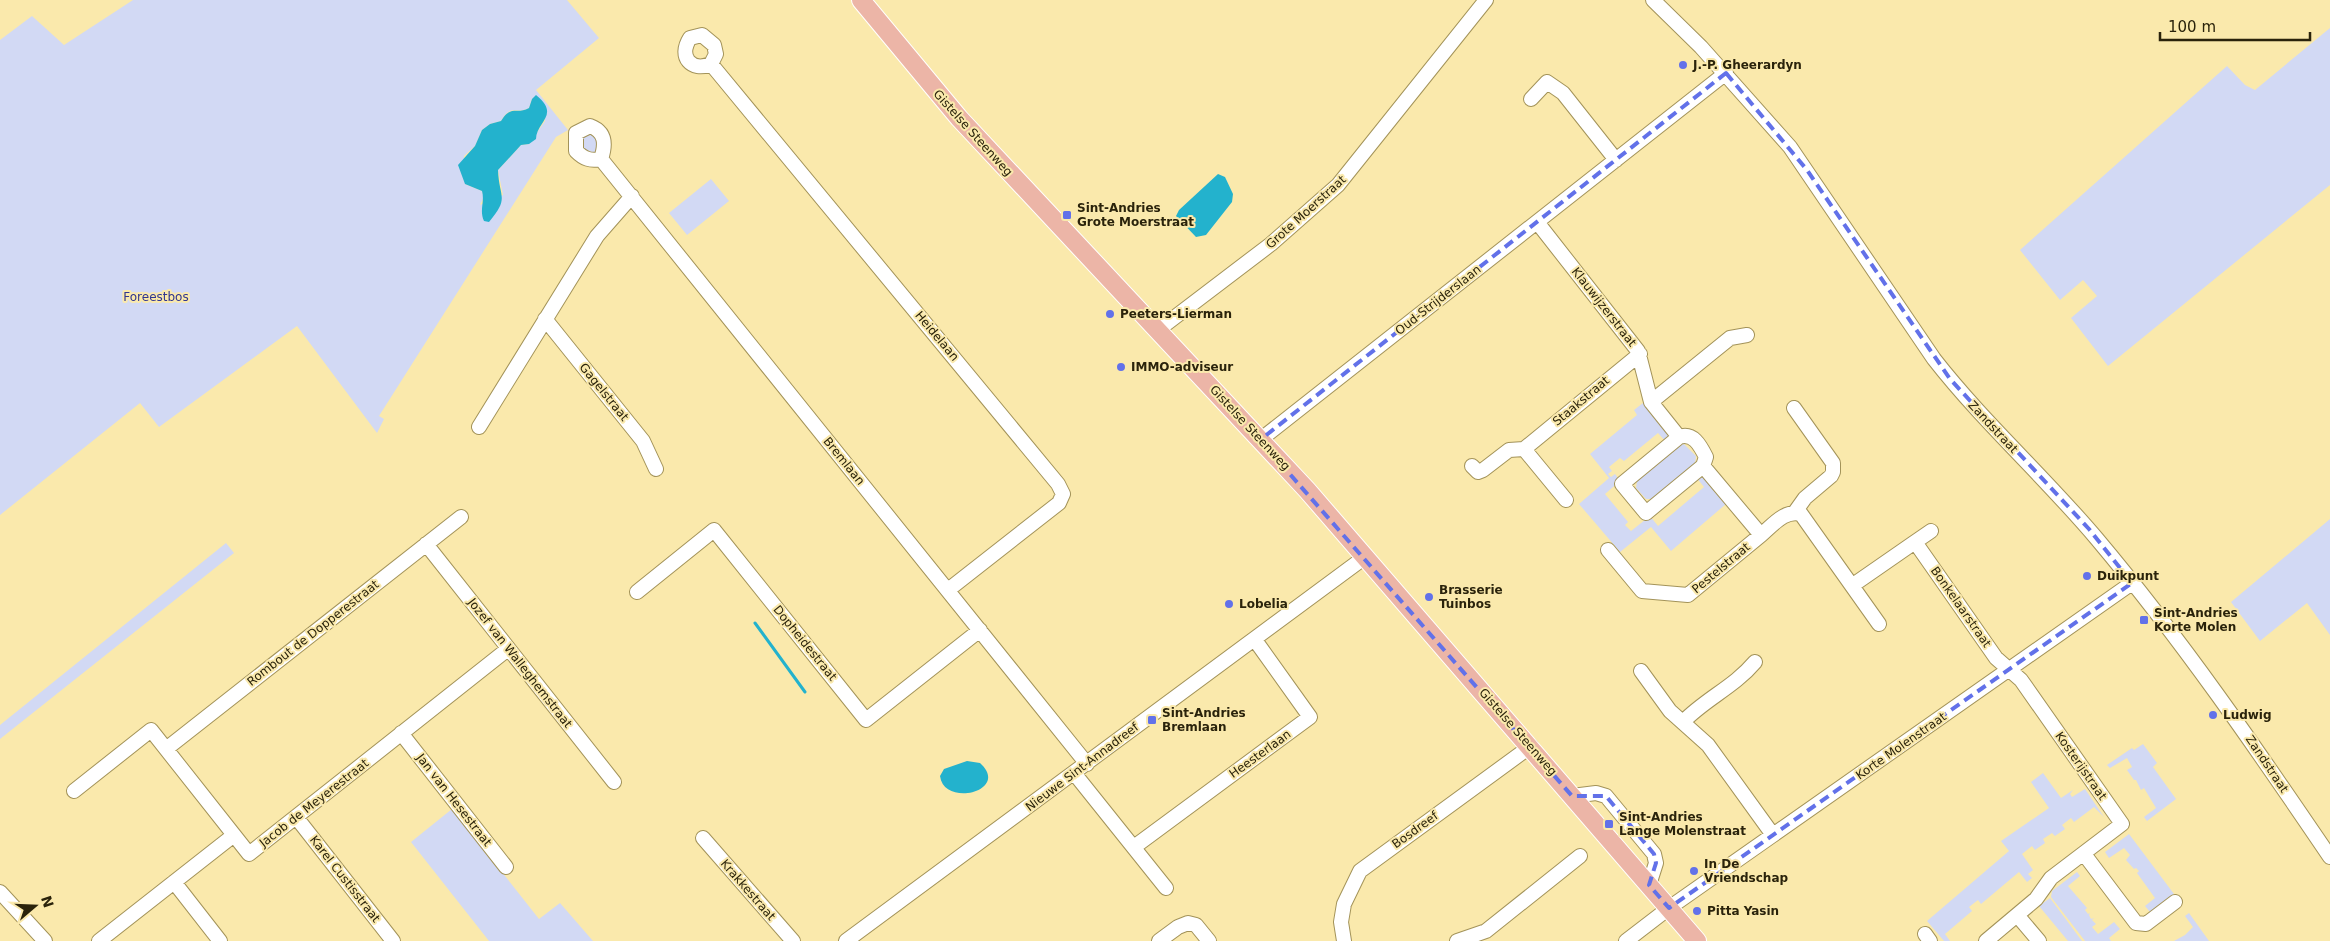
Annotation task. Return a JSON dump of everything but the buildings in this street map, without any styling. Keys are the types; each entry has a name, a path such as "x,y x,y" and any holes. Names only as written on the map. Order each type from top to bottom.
{"main road":[{"name":"Gistelse Steenweg","path":"861,0 959,118 1260,440 1365,557 1697,941"}],"street":[{"name":"Grote Moerstraat","path":"1158,330 1272,244 1338,185 1486,0"},
{"name":"Zandstraat","path":"1653,0 1726,73 1778,131 1808,170 1902,315 1950,379 2088,529 2132,583 2235,716 2330,857"},
{"name":"Heidelaan","path":"711,64 1058,484 1062,494 1059,503 948,590"},
{"name":"Oud-Strijderslaan","path":"1260,440 1726,73"},
{"path":"1531,99 1547,82 1563,93 1616,160"},
{"name":"Bremlaan","path":"602,159 1087,764"},
{"path":"479,427 597,236 632,196"},
{"name":"Klauwijzerstraat","path":"1537,222 1640,354 1651,402 1679,437 1685,435 1693,438 1706,457 1703,466 1761,535"},
{"name":"Gagelstraat","path":"545,319 643,441 656,469"},
{"path":"1651,402 1730,338 1747,335"},
{"name":"Staakstraat","path":"1472,466 1478,472 1509,450 1524,449 1640,354"},
{"path":"1761,535 1785,515 1795,512 1805,498 1831,476 1834,468 1833,462 1794,408"},
{"path":"1679,437 1622,484 1646,513 1703,466"},
{"path":"1524,449 1566,500"},
{"path":"1795,512 1805,518 1879,624"},
{"name":"Rombout de Dopperestraat","path":"166,749 461,517"},
{"name":"Dopheidestraat","path":"636,592 714,530 866,720 980,630"},
{"path":"1853,585 1931,531"},
{"name":"Pestelstraat","path":"1608,550 1642,591 1688,595 1761,535"},
{"name":"Bonkelaarstraat","path":"1915,542 1996,658 2009,670"},
{"name":"Jozef van Walleghemstraat","path":"426,544 614,782"},
{"name":"Nieuwe Sint-Annadreef","path":"846,941 1365,557"},
{"name":"Korte Molenstraat","path":"1626,941 1668,908 2132,583"},
{"name":"Heesterlaan","path":"1134,847 1310,717 1254,640"},
{"name":"Jacob de Meyerestraat","path":"234,835 249,854 508,649"},
{"path":"1683,722 1692,713 1741,678 1755,662"},
{"name":"Kosterijstraat","path":"1986,941 2036,899 2052,878 2122,824 2021,680 2009,670"},
{"path":"1640,671 1670,711 1708,745 1773,835"},
{"path":"74,791 151,730 234,835 99,941"},
{"name":"Jan van Hesestraat","path":"402,733 506,866"},
{"name":"Bosdreef","path":"1344,941 1341,922 1344,904 1360,872 1530,746"},
{"path":"1074,773 1166,888"},
{"path":"1572,796 1596,793 1606,796 1654,854 1656,863 1649,885"},
{"name":"Karel Custisstraat","path":"296,817 393,941"},
{"name":"Krakkestraat","path":"703,838 793,941"},
{"path":"2084,854 2136,923 2146,924 2175,902"},
{"path":"1457,941 1488,936 1580,856"},
{"path":"174,882 220,941"},
{"path":"0,892 45,941"},
{"path":"2017,915 2039,941"},
{"path":"1159,941 1178,927 1188,923 1196,925 1209,941"}],"highlighted area":[{"path":"1726,73 1807,170 1950,379 2089,529 2132,583 1669,908 1649,885 1656,863 1654,854 1606,796 1572,796 1260,440"}],"green space":[{"name":"Foreestbos","path":"133,0 567,0 599,38 536,90 568,130 556,137 379,416 384,419 377,433 297,326 159,427 140,403 0,515 0,40 32,16 64,45","holes":["532,99 545,110 545,121 529,144 521,145 498,170 503,195 480,205 484,197 482,191 465,184 464,156 475,146 482,130 490,124 501,121 508,112 529,108"]},
{"path":"2330,28 2330,185 2108,366 2071,318 2097,296 2083,280 2060,300 2020,250 2227,66 2245,85 2255,90"},
{"path":"583,133 596,133 598,150 595,153 579,148"},
{"path":"711,179 729,201 687,235 669,213"},
{"path":"1643,403 1671,438 1666,442 1658,433 1624,461 1620,458 1609,467 1612,471 1608,474 1611,477 1615,474 1620,481 1605,494 1628,522 1625,525 1631,531 1650,516 1658,526 1704,487 1696,477 1700,473 1726,504 1671,551 1651,527 1620,552 1579,504 1609,478 1590,454 1637,415 1634,410"},
{"path":"1684,444 1696,456 1695,464 1653,499 1646,499 1636,488 1637,481 1680,445"},
{"path":"2330,519 2330,635 2307,603 2260,641 2231,602"},
{"path":"226,543 234,553 0,739 0,725"},
{"path":"2143,744 2157,763 2153,767 2176,799 2147,821 2144,817 2156,808 2144,788 2141,790 2136,780 2127,770 2132,767 2127,758 2110,768 2107,765 2132,748 2134,750"},
{"path":"2043,773 2061,798 2073,790 2070,794 2072,797 2085,789 2104,817 2094,807 2074,822 2071,818 2062,825 2065,829 2055,836 2052,833 2043,839 2045,843 2035,850 2032,846 2022,854 2033,870 2028,874 2032,878 2027,882 2019,872 1981,904 1978,900 1969,907 1972,911 1945,934 1950,941 1944,941 1927,921 2009,851 2001,841 2049,808 2031,782"},
{"path":"452,809 539,919 560,903 593,941 489,941 411,842"},
{"path":"2129,834 2174,894 2150,912 2145,906 2155,898 2137,873 2139,871 2136,868 2134,869 2126,860 2130,855 2124,848 2109,858 2105,852"},
{"path":"2077,872 2080,876 2068,886 2087,908 2085,910 2088,914 2090,913 2091,919 2094,918 2092,920 2096,924 2092,927 2098,934 2114,922 2120,929 2109,938 2111,941 2085,941 2051,897 2052,891"},
{"path":"2050,898 2082,941 2068,941 2039,906"},
{"path":"2189,913 2209,941 2174,941 2185,935 2193,927 2185,916"}],"water":[{"path":"536,95 547,108 545,118 536,139 529,144 521,145 498,170 501,202 489,222 484,221 482,191 465,184 458,165 475,146 482,130 490,124 501,121 511,111 521,111 529,108 532,99"},
{"path":"1218,174 1225,177 1233,194 1232,202 1206,235 1196,237 1176,216 1179,210"},
{"path":"967,761 980,763 987,773 987,781 982,788 973,792 963,793 952,791 944,786 940,776 944,769"}],"waterway":[{"path":"755,623 805,692"}],"place":[{"name":"J.-P. Gheerardyn","path":"1683,65"},
{"name":"Sint-Andries Grote Moerstraat","path":"1067,215"},
{"name":"Peeters-Lierman","path":"1110,314"},
{"name":"IMMO-adviseur","path":"1121,367"},
{"name":"Duikpunt","path":"2087,576"},
{"name":"Brasserie Tuinbos","path":"1429,597"},
{"name":"Lobelia","path":"1229,604"},
{"name":"Sint-Andries Korte Molen","path":"2144,620"},
{"name":"Ludwig","path":"2213,715"},
{"name":"Sint-Andries Bremlaan","path":"1152,720"},
{"name":"Sint-Andries Lange Molenstraat","path":"1609,824"},
{"name":"In De Vriendschap","path":"1694,871"},
{"name":"Pitta Yasin","path":"1697,911"}]}
